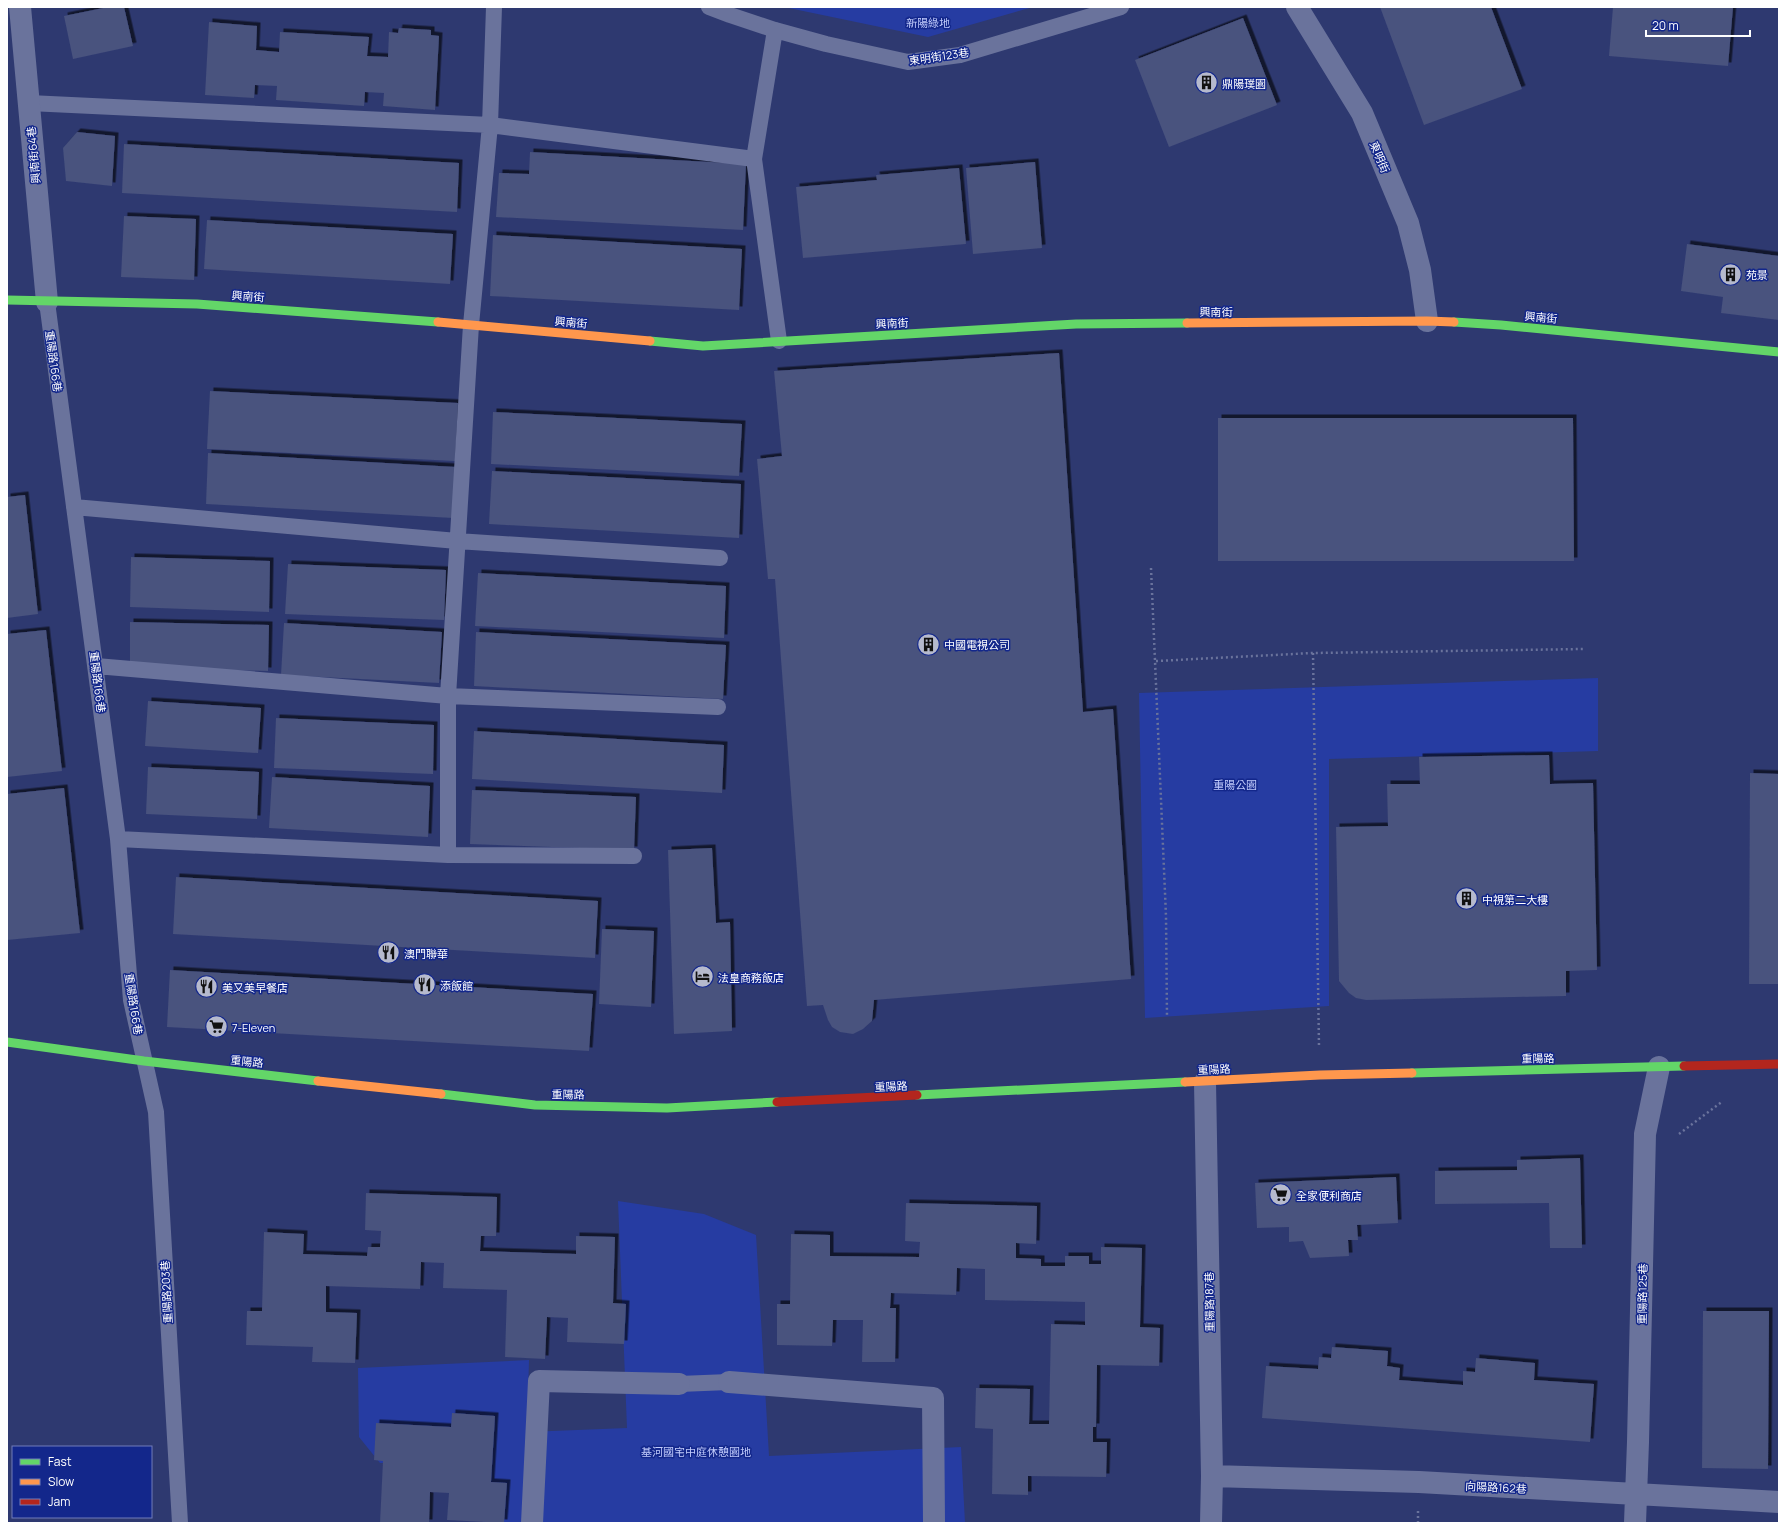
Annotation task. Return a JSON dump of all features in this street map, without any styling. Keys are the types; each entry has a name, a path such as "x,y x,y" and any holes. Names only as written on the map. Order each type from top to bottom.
{"street":[{"name":"興南街64巷","path":"22,7 47,302"},
{"name":"東明街","path":"1297,7 1362,113 1408,223 1420,270 1427,321"},
{"name":"興南街","path":"7,300 197,304 471,325 703,346 1076,324 1427,321 1501,325 1779,352"},
{"name":"重陽路","path":"7,1042 144,1061 535,1105 667,1108 1320,1075 1779,1064"},
{"name":"重陽路125巷","path":"1635,1523 1645,1134 1659,1067"},
{"name":"重陽路187巷","path":"1205,1082 1212,1476 1211,1523"},
{"path":"532,1523 539,1381 679,1384"},
{"path":"729,1382 933,1398 934,1523"},
{"name":"向陽路162巷","path":"1212,1476 1419,1482 1779,1502"}],"lane":[{"path":"448,855 448,696 471,325 490,125 494,7"},
{"name":"東明街123巷","path":"709,7 730,16 775,30 834,46 908,62 960,55 1121,7"},
{"path":"775,30 754,159 779,341"},
{"path":"29,103 490,125 754,159"},
{"name":"重陽路166巷","path":"47,302 118,839 131,1000 144,1061"},
{"path":"74,507 457,541 720,558"},
{"path":"96,666 448,696 718,707"},
{"path":"118,839 448,855 634,856"},
{"name":"重陽路203巷","path":"144,1061 156,1112 180,1523"},
{"path":"679,1384 729,1382"}],"path":[{"path":"1151,568 1166,916 1167,1016"},
{"path":"1156,661 1313,653 1584,649"},
{"path":"1313,653 1320,1075"},
{"path":"1679,1134 1723,1101"}],"green space":[{"name":"新陽綠地","path":"784,7 1033,7 928,37"},
{"name":"重陽公園","path":"1598,678 1598,751 1329,759 1329,1006 1145,1018 1139,693"},
{"name":"基河國宅中庭休憩園地","path":"618,1201 704,1214 756,1235 769,1456 961,1447 965,1523 483,1523 478,1460 380,1463 359,1437 358,1368 529,1360 527,1432 627,1428"}],"building":[{"path":"108,7 124,7 133,46 73,59 64,16"},
{"path":"1380,7 1491,7 1522,89 1424,125"},
{"path":"1613,7 1733,7 1728,66 1609,56"},
{"name":"鼎陽璞園","path":"1243,18 1277,105 1169,147 1135,60"},
{"path":"209,22 257,26 256,50 279,52 280,32 369,37 367,56 388,57 389,32 398,33 399,28 431,30 431,35 439,36 435,110 383,106 384,93 365,92 364,106 276,100 277,86 255,85 254,98 205,95"},
{"path":"77,132 115,136 112,186 66,181 63,148"},
{"path":"124,144 459,163 457,212 122,193"},
{"path":"530,152 746,164 743,230 496,217 499,173 529,174"},
{"path":"1035,162 1042,248 973,254 966,168"},
{"path":"959,168 966,244 803,258 796,187 877,180 876,175"},
{"path":"124,216 196,219 194,280 121,277"},
{"path":"207,220 453,234 450,284 204,269"},
{"path":"493,235 742,249 739,310 490,296"},
{"name":"苑景","path":"1687,244 1779,256 1779,320 1721,313 1723,297 1681,291"},
{"name":"中國電視公司","path":"1059,353 1083,712 1113,709 1131,979 874,1000 872,1021 863,1029 853,1034 840,1032 832,1027 823,1005 807,1006 775,579 768,579 757,459 782,456 774,371"},
{"path":"210,391 458,403 455,461 207,449"},
{"path":"493,412 742,424 739,476 491,464"},
{"path":"1218,418 1573,418 1574,561 1218,561"},
{"path":"208,453 456,467 453,518 206,504"},
{"path":"492,471 741,484 739,538 489,524"},
{"path":"25,495 38,614 7,618 7,497"},
{"path":"131,557 270,561 269,612 130,607"},
{"path":"288,564 446,570 444,620 285,614"},
{"path":"478,573 726,586 724,638 475,626"},
{"path":"130,622 269,625 268,671 130,668"},
{"path":"284,623 442,632 439,683 281,675"},
{"path":"46,630 62,771 7,777 7,634"},
{"path":"476,632 726,645 723,699 474,686"},
{"path":"148,701 261,708 258,753 145,746"},
{"path":"276,718 434,725 433,774 274,768"},
{"path":"474,731 724,745 722,793 472,779"},
{"name":"中視第二大樓","path":"1549,755 1550,784 1593,783 1597,970 1566,971 1566,996 1366,1000 1356,998 1349,993 1339,981 1336,827 1388,826 1387,784 1420,784 1419,757"},
{"path":"148,767 259,772 257,819 146,814"},
{"path":"1750,773 1779,774 1779,984 1749,984"},
{"path":"272,777 430,786 428,837 269,828"},
{"path":"64,788 80,933 7,940 7,794"},
{"path":"472,790 636,797 634,850 470,844"},
{"name":"法皇商務飯店","path":"712,848 716,923 730,922 732,1031 674,1034 668,850"},
{"path":"176,877 598,901 595,958 173,934"},
{"path":"602,929 654,931 651,1007 599,1004"},
{"path":"170,970 593,994 589,1051 167,1027"},
{"path":"1580,1158 1582,1248 1550,1248 1549,1203 1435,1204 1435,1171 1517,1170 1517,1160"},
{"path":"1396,1177 1398,1223 1357,1225 1358,1240 1348,1240 1349,1256 1310,1258 1303,1241 1289,1242 1289,1227 1257,1228 1255,1183"},
{"path":"366,1193 497,1197 496,1236 481,1236 480,1251 576,1254 576,1236 615,1237 613,1303 626,1304 624,1344 567,1342 568,1318 547,1317 545,1359 505,1357 507,1290 443,1288 444,1263 421,1262 420,1289 326,1286 326,1312 357,1313 355,1363 312,1362 313,1347 246,1345 247,1311 262,1311 264,1232 304,1234 303,1254 367,1256 368,1247 380,1247 381,1231 365,1230"},
{"path":"906,1203 1037,1206 1036,1244 1016,1243 1016,1258 1041,1259 1041,1266 1065,1266 1065,1256 1089,1256 1089,1264 1101,1264 1101,1247 1142,1248 1140,1327 1160,1328 1159,1366 1097,1365 1096,1427 1093,1427 1093,1442 1107,1442 1106,1477 1028,1476 1028,1495 992,1494 993,1429 975,1428 976,1388 1030,1389 1029,1424 1049,1424 1051,1324 1085,1325 1085,1302 985,1300 985,1269 957,1268 956,1295 891,1293 890,1308 896,1308 895,1362 862,1362 863,1320 833,1320 832,1346 777,1345 777,1304 790,1304 791,1234 830,1235 830,1256 919,1257 920,1242 905,1241"},
{"path":"1703,1311 1769,1311 1768,1469 1702,1468"},
{"path":"1332,1347 1388,1351 1387,1366 1400,1368 1399,1380 1463,1385 1463,1371 1475,1372 1476,1358 1535,1363 1534,1380 1594,1384 1590,1442 1262,1418 1266,1366 1318,1369 1319,1357 1331,1358"},
{"path":"452,1413 495,1416 491,1482 507,1483 504,1523 447,1520 449,1493 430,1492 429,1523 380,1523 383,1461 374,1460 376,1423 451,1427"}],"traffic: fast":[{"path":"7,300 197,304 438,322"},
{"path":"1454,322 1501,325 1779,352"},
{"path":"650,341 703,346 1076,324 1187,323"},
{"path":"7,1042 144,1061 318,1081"},
{"path":"1412,1073 1684,1066"},
{"path":"917,1095 1185,1082"},
{"path":"441,1094 535,1105 667,1108 777,1102"}],"traffic: slow":[{"path":"438,322 650,341"},
{"path":"1187,323 1454,322"},
{"path":"1185,1082 1320,1075 1412,1073"},
{"path":"318,1081 441,1094"}],"traffic: jam":[{"path":"1684,1066 1779,1064"},
{"path":"777,1102 917,1095"}],"place":[{"name":"鼎陽璞園","path":"1206,83"},
{"name":"苑景","path":"1731,274"},
{"name":"中國電視公司","path":"929,644"},
{"name":"中視第二大樓","path":"1466,899"},
{"name":"澳門聯華","path":"388,953"},
{"name":"法皇商務飯店","path":"702,977"},
{"name":"添飯館","path":"424,985"},
{"name":"美又美早餐店","path":"207,987"},
{"name":"7-Eleven","path":"216,1027"},
{"name":"全家便利商店","path":"1280,1195"}]}
